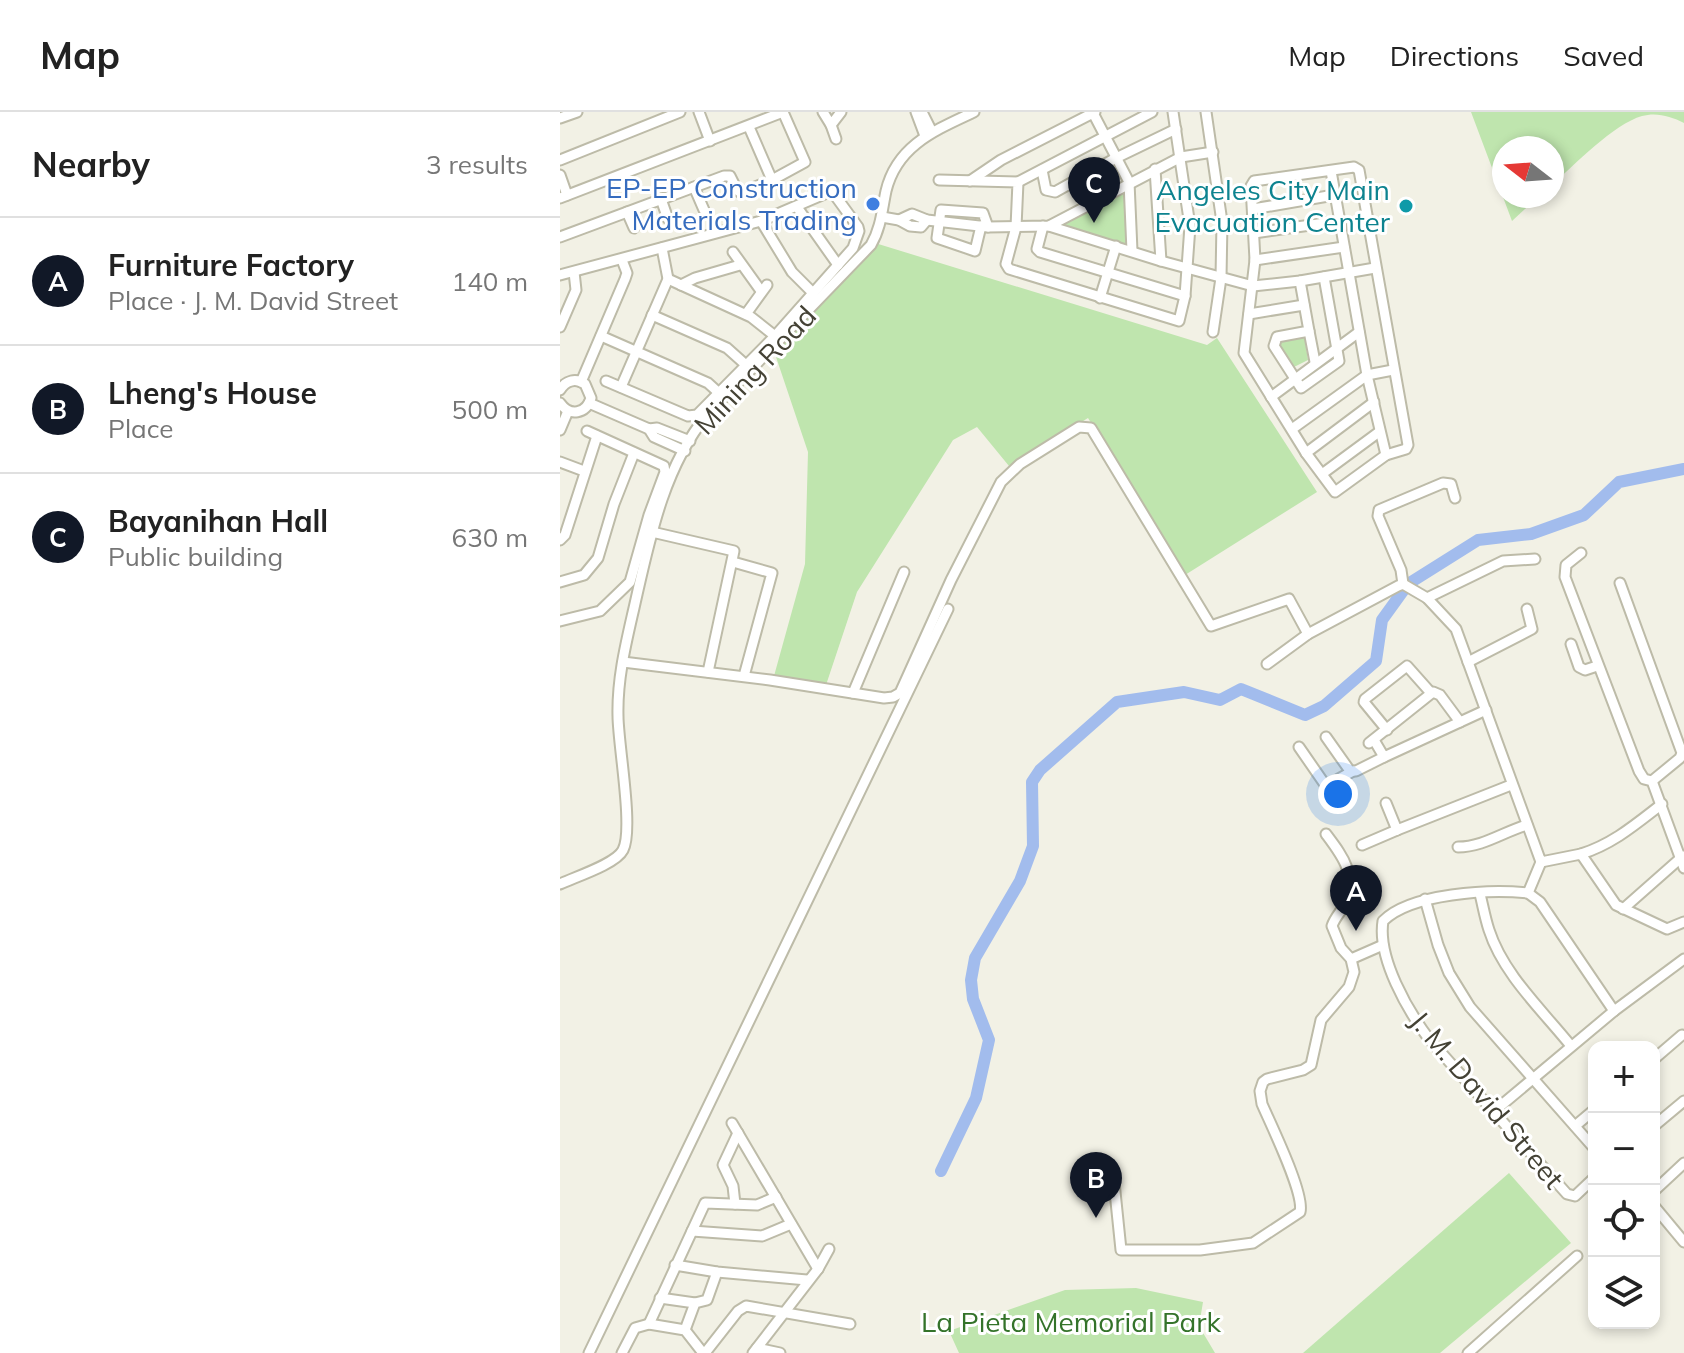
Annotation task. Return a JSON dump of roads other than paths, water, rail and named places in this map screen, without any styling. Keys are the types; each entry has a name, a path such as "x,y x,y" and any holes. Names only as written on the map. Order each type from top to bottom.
{"street":[{"path":"560,118 577,112"},
{"path":"560,160 680,112"},
{"path":"699,112 710,141"},
{"path":"560,175 564,197 783,112 805,162 741,193 727,175 560,237"},
{"path":"823,112 836,139"},
{"path":"831,125 841,112"},
{"path":"916,112 928,134"},
{"path":"922,112 928,134"},
{"name":"Mining Road","path":"560,884 615,859 625,845 625,800 618,717 623,662 659,508 690,441 707,415 864,252 875,237 893,171 907,150 928,134 974,112"},
{"path":"939,180 1018,182 1152,112"},
{"path":"1018,182 1016,227 1007,267 1179,321 1185,296 1190,226 1173,112"},
{"path":"1206,112 1222,222 1221,278 1213,332"},
{"path":"970,181 1001,160 1094,113 1129,182 1132,251"},
{"path":"749,127 772,180"},
{"path":"1042,170 1046,190 1055,192 1176,129"},
{"path":"1185,296 1038,251 1046,226 1181,157 1213,152"},
{"path":"1354,167 1359,170 1408,445 1406,449 1386,455 1338,492 1332,491 1306,453 1244,353 1255,260 1251,186 1254,181 1331,171 1354,167"},
{"path":"1155,169 1161,261"},
{"path":"1331,171 1367,375 1386,455"},
{"path":"694,187 704,210"},
{"path":"560,275 761,221 831,192 858,227 853,248 775,336 693,417 606,381"},
{"path":"1253,209 1334,195"},
{"path":"661,199 668,219"},
{"path":"797,207 838,265"},
{"path":"627,212 634,228"},
{"path":"882,217 899,220 912,214 939,222 1046,226 1253,286 1375,268"},
{"path":"761,221 792,272 813,293"},
{"path":"1254,233 1339,221"},
{"path":"939,222 937,239 974,256 985,226"},
{"path":"1100,298 1116,246"},
{"path":"1255,260 1344,247"},
{"path":"621,387 668,279 662,248"},
{"path":"733,252 740,265 764,288 746,314"},
{"path":"581,382 625,279 627,273 622,260"},
{"path":"681,285 740,265"},
{"path":"560,327 576,290 574,272"},
{"path":"1309,331 1277,337 1274,341 1274,346 1301,388 1338,363 1324,277"},
{"path":"668,279 746,314 775,336"},
{"path":"1300,281 1315,362"},
{"path":"1249,314 1304,305"},
{"path":"652,315 727,348 746,365"},
{"path":"1271,397 1359,332"},
{"path":"601,336 708,383 719,393"},
{"path":"1292,429 1367,375 1393,370"},
{"path":"560,390 571,381 581,382 590,393 589,403 583,411 564,407 560,430"},
{"path":"1306,453 1374,402"},
{"path":"589,403 649,429 654,437 690,441"},
{"path":"897,701 951,580 1005,476 1085,425 1091,428 1211,626 1289,599 1308,634"},
{"path":"560,621 600,611 630,582 665,469 587,431"},
{"path":"1322,474 1379,432"},
{"path":"560,540 565,535 597,436"},
{"path":"672,439 685,451"},
{"path":"560,582 584,575 598,558 634,453"},
{"path":"560,462 584,471"},
{"path":"1455,498 1451,484 1443,483 1379,510 1378,516 1406,586 1427,598 1456,629 1541,862 1528,893"},
{"path":"652,532 730,550 735,555 708,672"},
{"path":"1581,553 1566,565 1565,577 1641,776 1652,781 1683,861 1623,909"},
{"path":"1427,598 1503,561 1535,559"},
{"path":"733,562 772,573 744,676"},
{"path":"853,693 904,572"},
{"path":"1620,583 1682,753 1652,781"},
{"path":"1267,664 1308,634 1406,586"},
{"path":"589,1353 897,701 948,609"},
{"path":"1468,662 1532,629 1527,609"},
{"path":"1571,644 1579,667 1585,670 1597,666"},
{"path":"623,662 744,676 897,701"},
{"path":"1387,730 1364,702 1365,699 1407,666 1431,693"},
{"path":"1384,757 1371,742 1431,693 1437,691 1460,722"},
{"path":"1299,747 1326,786 1486,710"},
{"path":"1326,737 1348,769 1353,771"},
{"path":"1362,845 1511,785"},
{"path":"1386,803 1397,830"},
{"path":"1541,862 1599,849 1662,804"},
{"path":"1458,847 1471,847 1527,825"},
{"path":"1114,1182 1121,1250 1200,1250 1253,1243 1300,1212 1301,1199 1262,1104 1261,1085 1267,1079 1311,1065 1321,1020 1353,980 1351,959 1341,948 1332,926 1344,906 1350,876 1326,834"},
{"path":"1581,854 1610,900 1667,929 1683,926"},
{"path":"1351,959 1383,945 1383,921 1390,915 1425,899 1528,893 1540,902 1614,1011"},
{"path":"1480,894 1489,933 1501,955 1571,1046"},
{"path":"1425,899 1438,945 1459,991 1588,1141"},
{"name":"J. M. David Street","path":"1383,945 1403,998 1416,1022 1492,1113 1558,1187 1570,1196 1575,1196 1588,1184"},
{"path":"1492,1113 1614,1011 1684,959"},
{"path":"1660,1054 1682,1035"},
{"path":"1660,1121 1684,1101"},
{"path":"1575,1126 1590,1113"},
{"path":"732,1123 818,1269"},
{"path":"735,1204 733,1186 723,1165 738,1133"},
{"path":"1660,1185 1684,1163"},
{"path":"649,1324 706,1202 757,1205 776,1197"},
{"path":"1660,1213 1684,1242"},
{"path":"692,1231 762,1236 791,1224"},
{"path":"755,1350 786,1313 829,1249"},
{"path":"1468,1353 1577,1256"},
{"path":"675,1265 807,1280"},
{"path":"660,1298 695,1303 707,1300 717,1272"},
{"path":"685,1330 695,1303"},
{"path":"622,1353 635,1328 649,1324 685,1330 704,1353 743,1306 850,1324"},
{"path":"755,1350 780,1353"}],"waterway":[{"path":"941,1171 976,1098 989,1040 973,999 971,980 975,958 1020,881 1033,846 1032,782 1040,770 1117,702 1184,692 1220,700 1241,689 1305,715 1324,706 1376,661 1382,620 1408,584 1478,540 1531,534 1584,515 1619,482 1684,469"}],"place":[{"name":"EP-EP Construction Materials Trading","path":"873,204"},
{"name":"Angeles City Main Evacuation Center","path":"1406,206"},
{"name":"Bayanihan Hall","path":"1094,223"},
{"name":"Furniture Factory","path":"1356,931"},
{"name":"Lheng's House","path":"1096,1218"}],"park label":[{"name":"La Pieta Memorial Park","path":"1071,1322"}]}
